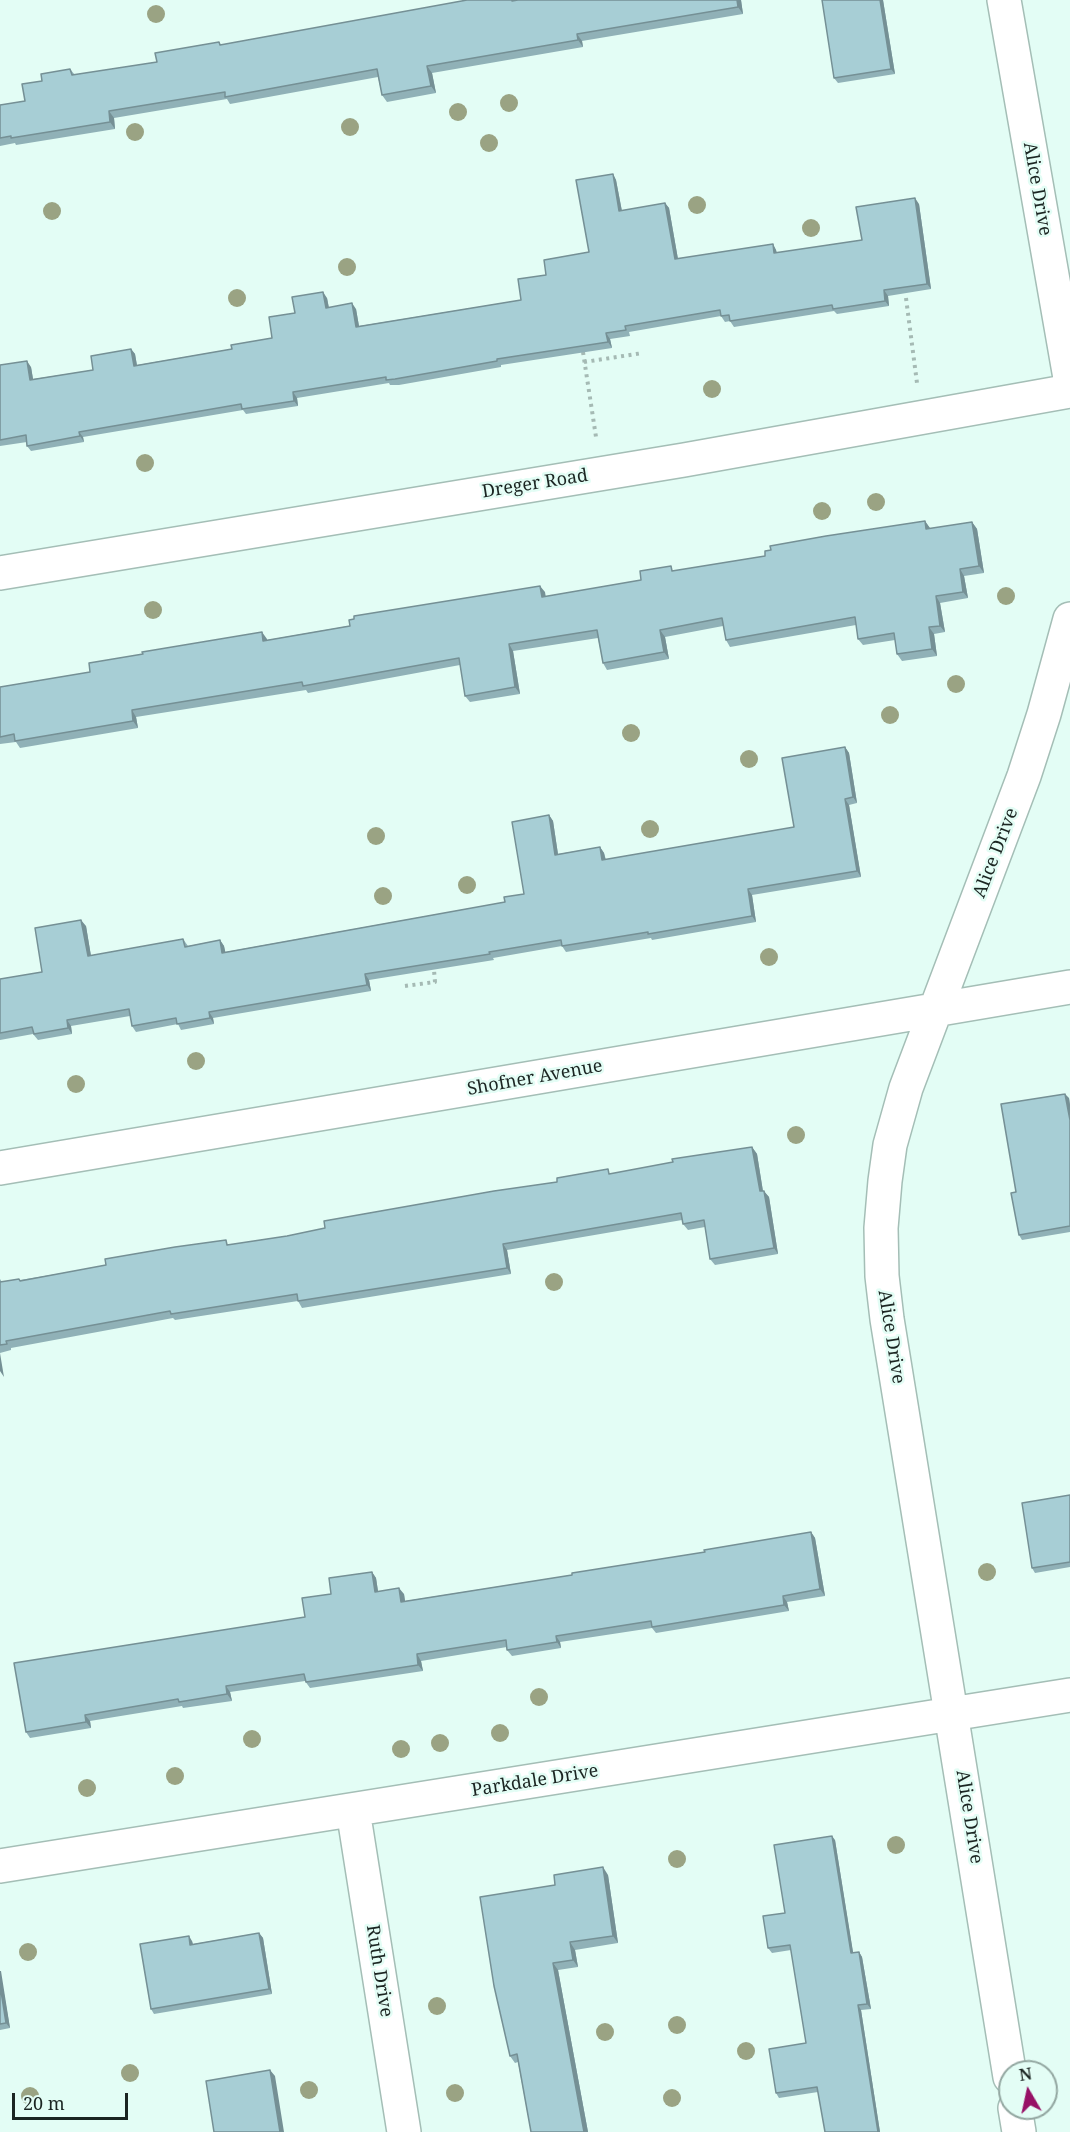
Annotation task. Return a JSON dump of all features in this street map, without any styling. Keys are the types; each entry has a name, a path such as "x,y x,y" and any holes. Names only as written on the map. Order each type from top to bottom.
{"street":[{"name":"Alice Drive","path":"1004,0 1070,378"},
{"name":"Dreger Road","path":"0,573 684,460 1070,391"},
{"name":"Alice Drive","path":"1007,2060 887,1319 882,1276 882,1228 890,1145 906,1088 1024,776 1070,620"},
{"name":"Shofner Avenue","path":"0,1168 1070,987"},
{"name":"Parkdale Drive","path":"0,1866 1070,1695"},
{"name":"Ruth Drive","path":"353,1810 404,2132"}],"path":[{"path":"906,298 918,386"},
{"path":"583,352 597,441"},
{"path":"584,362 643,353"},
{"path":"405,986 435,981 434,970"}],"building":[{"path":"467,0 737,0 738,7 577,34 578,40 427,66 431,86 382,95 377,69 225,97 225,92 109,111 110,122 0,138 0,105 25,101 22,84 42,81 41,74 70,69 72,75 157,62 155,53 219,42 220,45"},
{"path":"822,0 880,0 891,69 834,78"},
{"path":"613,174 619,211 665,203 675,259 773,244 774,253 862,240 856,207 915,198 927,284 884,290 885,301 833,309 832,305 730,321 729,315 721,316 720,310 625,326 626,330 606,333 608,342 497,359 497,361 395,379 386,380 386,377 293,392 294,401 242,409 241,404 79,432 80,436 27,446 26,435 0,440 0,365 27,361 30,380 93,370 91,356 131,349 134,366 232,349 231,345 272,338 269,317 295,313 292,297 323,292 326,308 352,303 356,327 521,300 518,279 546,275 544,260 589,252 576,180"},
{"path":"925,521 926,529 972,522 979,566 960,569 963,592 936,596 940,626 929,627 932,649 897,654 894,633 858,639 855,617 726,640 722,618 660,630 664,652 603,663 597,630 509,644 515,687 465,696 459,658 303,686 302,682 132,710 133,721 15,741 14,734 0,737 0,687 90,672 89,663 262,632 263,641 350,626 349,620 354,619 354,616 540,586 542,597 641,580 640,571 671,566 672,571 765,556 765,551 771,550 770,546"},
{"path":"845,747 853,797 845,799 857,871 748,889 752,916 562,946 561,940 365,974 367,985 209,1012 210,1018 177,1024 176,1018 132,1026 129,1009 67,1020 68,1028 34,1034 32,1027 0,1033 0,979 42,972 35,928 81,920 88,956 183,939 185,947 220,940 222,953 505,902 504,897 524,894 512,822 549,815 555,855 600,847 602,860 794,827 782,758"},
{"path":"1065,1094 1070,1120 1070,1226 1019,1235 1011,1193 1016,1192 1001,1104"},
{"path":"752,1147 760,1191 764,1191 774,1248 710,1259 704,1220 683,1224 681,1213 503,1244 507,1268 298,1301 297,1294 171,1314 170,1311 6,1341 7,1344 0,1345 0,1282 19,1279 20,1281 106,1265 105,1259 175,1247 226,1240 227,1245 287,1236 325,1228 324,1221 557,1182 557,1178 608,1169 609,1174 673,1162 672,1159"},
{"path":"1070,1495 1070,1562 1032,1568 1022,1503"},
{"path":"811,1532 820,1589 783,1596 784,1605 652,1627 651,1621 556,1636 557,1642 507,1650 506,1640 417,1654 418,1665 306,1682 304,1674 226,1686 227,1694 179,1702 178,1699 85,1715 86,1722 26,1732 14,1663 305,1617 302,1598 331,1594 329,1578 372,1572 375,1592 399,1588 401,1602 572,1575 572,1573"},
{"path":"832,1836 851,1953 859,1952 867,2004 858,2005 878,2132 825,2132 817,2087 776,2093 769,2049 806,2043 790,1945 768,1948 763,1916 785,1913 774,1845"},
{"path":"603,1867 613,1936 570,1942 573,1960 553,1963 584,2132 531,2132 517,2054 510,2056 494,1986 480,1897 555,1885 554,1875"},
{"path":"259,1933 269,1989 151,2009 140,1944 189,1936 190,1945"},
{"path":"0,1985 6,2023 0,2024"},
{"path":"270,2070 280,2132 214,2132 206,2081"}]}
